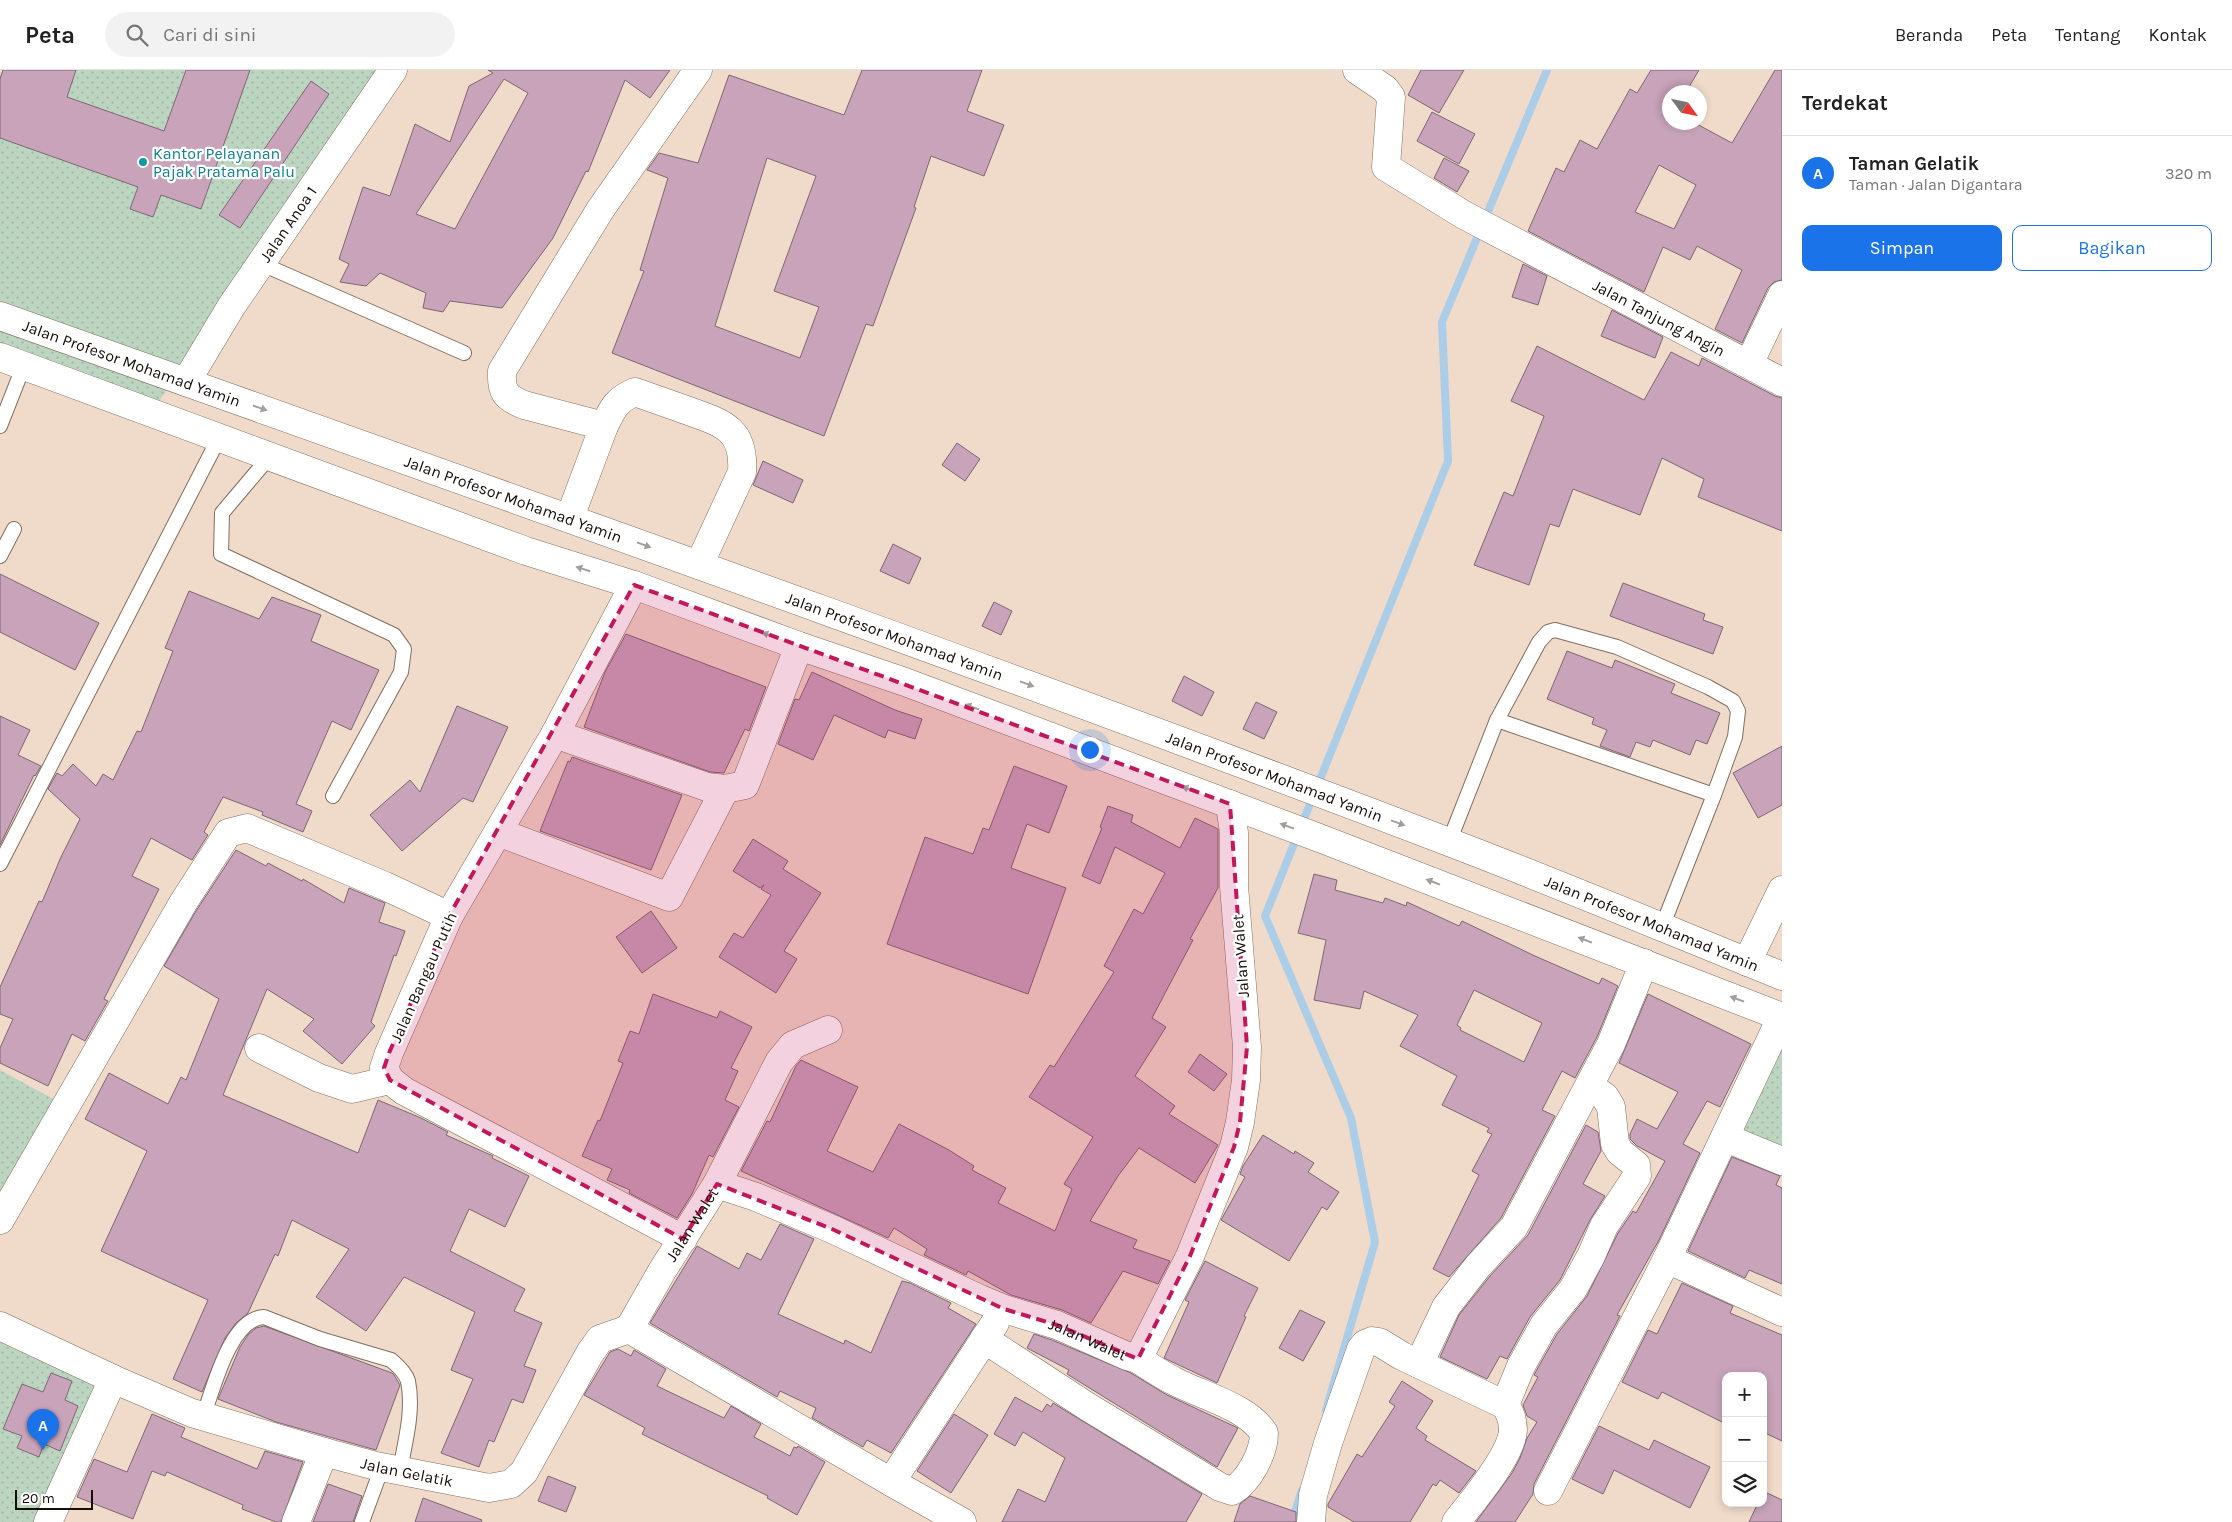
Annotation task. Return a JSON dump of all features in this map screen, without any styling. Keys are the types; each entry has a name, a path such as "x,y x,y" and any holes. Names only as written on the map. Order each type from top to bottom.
{"street":[{"name":"Jalan Anoa 1","path":"186,382 231,307 393,70"},
{"path":"604,426 524,405 514,400 504,392 502,371 600,210 698,70"},
{"name":"Jalan Tanjung Angin","path":"1358,70 1388,92 1392,100 1386,167 1464,215 1782,382"},
{"path":"1748,364 1782,295"},
{"name":"Jalan Profesor Mohamad Yamin","path":"0,316 570,517 1137,724 1634,914 1782,976"},
{"path":"12,361 98,394 220,436 526,551 634,585 799,646 905,682 1322,839 1782,1016 1726,1138 1667,1259 1548,1491"},
{"path":"570,517 604,426 614,406 623,397 635,392 721,423 733,434 741,452 742,472 699,565"},
{"name":"Jalan Bangau Putih","path":"390,1080 384,1068 389,1053 449,916 555,734 634,585"},
{"path":"555,734 707,787 725,789 745,785 799,646"},
{"path":"498,832 669,897 725,789"},
{"name":"Jalan Walet","path":"630,1329 717,1184 756,1197 807,1218 1004,1309 1057,1325 1138,1359 1190,1256 1234,1148 1240,1122 1246,1080 1246,1047 1234,886 1234,833 1240,809"},
{"path":"0,1220 183,903 228,832 247,828 384,886 449,916"},
{"path":"1746,962 1782,890"},
{"path":"1618,952 1634,914"},
{"path":"1419,1364 1446,1307 1478,1266 1514,1227 1534,1192 1562,1132 1590,1086 1611,1044 1644,963"},
{"path":"717,1184 779,1062 792,1045 828,1030"},
{"path":"259,1048 319,1078 352,1089 390,1080 404,1091 683,1239"},
{"path":"1504,1405 1544,1325 1573,1289 1591,1256 1604,1226 1637,1176 1636,1165 1620,1152 1615,1144 1611,1107 1605,1097 1590,1086"},
{"path":"1726,1138 1782,1162"},
{"path":"1667,1259 1782,1312"},
{"path":"891,1482 1004,1309"},
{"name":"Jalan Gelatik","path":"0,1326 113,1379 203,1417 324,1452 489,1488 511,1484 524,1472 590,1353 600,1339 630,1329"},
{"path":"630,1329 962,1522"},
{"path":"984,1339 1088,1407 1220,1487 1232,1491 1240,1486 1260,1453 1264,1433 1258,1424 1220,1400 1175,1382 1138,1359"},
{"path":"1311,1522 1313,1495 1328,1443 1356,1362 1365,1344 1372,1340 1504,1405 1510,1412 1513,1431 1507,1451 1456,1522"},
{"path":"48,1522 113,1379"},
{"path":"296,1522 324,1452"}],"lane":[{"path":"262,264 464,353"},
{"path":"0,426 12,361"},
{"path":"0,864 220,436"},
{"path":"271,455 222,513 222,554 394,635 404,649 401,672 333,796"},
{"path":"0,556 14,529"},
{"path":"1449,842 1497,720 1539,642 1548,632 1555,630 1617,647 1708,687 1733,701 1738,711 1735,737 1714,796 1662,927"},
{"path":"1497,720 1714,796"},
{"path":"203,1417 230,1344 243,1327 256,1317 264,1317 320,1339 391,1360 408,1380 409,1422 391,1468 362,1522"}],"highlighted area":[{"path":"634,585 1230,804 1247,1047 1240,1122 1234,1147 1190,1256 1138,1359 1057,1325 1004,1309 832,1229 717,1184 683,1239 390,1080 384,1068 389,1053 449,916"}],"green space":[{"path":"3,70 392,70 269,241 151,413 0,360 0,75"},
{"path":"1782,1011 1782,1151 1730,1129"},
{"path":"0,1070 66,1106 0,1212"},
{"path":"0,1324 119,1379 52,1522 0,1522"}],"building":[{"name":"Kantor Pelayanan Pajak Pratama Palu","path":"3,70 76,70 67,97 164,131 186,70 250,70 201,209 161,195 153,217 130,209 138,187 0,138 0,79"},
{"path":"488,70 670,70 650,98 625,80 588,172 586,171 553,238 502,308 450,301 443,312 423,308 426,293 380,273 366,286 340,282 349,264 339,259 363,187 390,196 415,124 450,142 469,86 493,73","holes":["504,79 528,93 455,229 416,214"]},
{"path":"862,70 982,70 967,111 1004,125 984,176 931,156 914,207 916,208 873,326 866,324 824,436 612,353 644,271 640,270 668,178 647,170 659,153 698,163 729,75 844,115","holes":["767,158 816,176 774,291 819,307 800,358 715,326"]},
{"path":"1421,70 1464,70 1439,113 1408,95"},
{"path":"1651,70 1699,70 1690,85 1662,85 1662,130 1707,130 1732,143 1775,70 1782,70 1782,280 1774,282 1768,288 1742,343 1715,329 1742,270 1697,246 1690,260 1663,247 1644,292 1528,231 1556,168 1564,172 1580,140 1597,149 1630,89 1637,93","holes":["1659,165 1696,185 1674,229 1635,212"]},
{"path":"311,81 329,94 240,228 219,215"},
{"path":"1432,112 1475,134 1459,164 1417,141"},
{"path":"1444,158 1469,171 1457,192 1434,178"},
{"path":"1523,264 1547,276 1538,305 1512,297"},
{"path":"1612,310 1663,337 1655,358 1601,336"},
{"path":"1537,346 1644,400 1671,352 1699,366 1702,358 1782,398 1782,531 1698,497 1704,479 1662,458 1640,515 1573,489 1559,527 1550,524 1529,585 1474,565 1504,492 1513,496 1544,416 1511,401"},
{"path":"957,443 980,459 965,481 942,465"},
{"path":"763,461 803,480 793,503 753,485"},
{"path":"893,544 921,558 909,584 880,571"},
{"path":"0,574 99,623 75,670 0,632"},
{"path":"1623,583 1705,614 1703,620 1723,627 1713,654 1610,616"},
{"path":"189,591 259,619 272,597 321,615 311,641 379,670 351,730 332,721 296,804 312,811 303,832 262,815 263,812 223,797 204,832 208,835 192,860 151,838 132,876 159,889 104,999 108,1001 85,1041 72,1034 48,1086 0,1063 0,1048 13,1019 0,1014 0,987 39,901 42,902 80,819 48,789 57,773 62,776 73,764 96,786 103,774 113,780 137,731 141,732 173,651 165,648"},
{"path":"994,602 1012,611 1001,635 982,626"},
{"path":"626,634 766,687 749,731 745,729 724,773 710,772 584,727 605,672"},
{"path":"1567,651 1612,668 1615,660 1675,684 1671,693 1720,713 1707,744 1696,740 1690,755 1653,740 1650,747 1636,742 1630,757 1600,746 1607,730 1592,724 1594,718 1547,699"},
{"path":"812,672 895,710 922,719 915,739 888,730 885,738 834,715 813,760 778,744 795,699 799,700"},
{"path":"1184,676 1214,692 1202,716 1172,701"},
{"path":"1256,702 1277,712 1264,739 1243,729"},
{"path":"457,706 508,727 473,802 463,798 402,851 370,815 410,780 420,792"},
{"path":"0,716 30,730 18,755 41,766 34,775 0,845"},
{"path":"1782,746 1782,805 1758,818 1733,773"},
{"path":"572,757 682,795 651,870 540,831 568,761 570,762"},
{"path":"1014,766 1067,786 1049,833 1027,824 1011,868 1066,888 1028,994 887,944 925,837 973,854 983,828 989,830"},
{"path":"1108,806 1133,815 1131,822 1180,848 1195,818 1218,829 1218,888 1190,939 1193,940 1152,1018 1166,1027 1135,1076 1175,1106 1169,1114 1218,1145 1195,1183 1139,1148 1118,1176 1090,1221 1137,1240 1133,1248 1170,1261 1158,1284 1123,1271 1091,1323 1062,1310 1011,1295 968,1271 966,1275 924,1255 927,1249 894,1228 888,1238 741,1171 767,1121 770,1122 796,1066 801,1060 858,1087 827,1151 873,1172 899,1124 949,1150 974,1166 972,1170 1006,1188 998,1203 1055,1231 1072,1189 1064,1184 1093,1137 1029,1097 1050,1065 1054,1067 1114,972 1104,966 1134,909 1143,914 1165,873 1115,847 1100,884 1082,876 1102,828 1100,827"},
{"path":"753,839 788,861 783,869 821,893 784,951 797,959 776,993 719,957 734,933 743,938 771,895 761,889 764,885 760,888 733,871"},
{"path":"236,850 266,866 268,863 302,881 303,879 344,903 349,888 385,903 379,922 405,931 396,956 394,955 371,1022 375,1026 342,1064 303,1031 314,1019 267,989 223,1095 358,1153 378,1100 421,1118 448,1132 446,1135 493,1156 492,1158 529,1176 505,1227 469,1209 450,1251 525,1289 514,1311 542,1323 524,1366 536,1370 523,1403 512,1399 494,1442 489,1440 479,1467 441,1453 473,1379 451,1370 475,1312 404,1277 366,1331 316,1297 349,1249 292,1220 278,1256 275,1254 248,1313 236,1323 225,1338 202,1392 173,1379 208,1300 101,1251 147,1151 85,1119 109,1073 168,1104 181,1077 186,1080 219,999 164,966 196,911"},
{"path":"1314,874 1337,880 1335,890 1383,903 1385,898 1406,906 1407,902 1459,926 1462,921 1599,984 1602,978 1618,986 1597,1037 1575,1078 1562,1071 1542,1110 1555,1116 1501,1218 1449,1277 1433,1269 1479,1175 1472,1171 1492,1134 1487,1132 1489,1128 1442,1105 1457,1076 1400,1046 1418,1015 1364,991 1360,1009 1314,1000 1326,940 1298,933","holes":["1474,990 1542,1023 1524,1062 1460,1030 1461,1028 1457,1025"]},
{"path":"651,911 677,948 642,973 616,937"},
{"path":"653,994 717,1018 720,1011 752,1027 731,1068 738,1071 725,1100 739,1107 713,1157 709,1155 692,1194 677,1218 629,1193 630,1190 607,1180 612,1169 582,1156 598,1120 600,1121 623,1063 618,1061 630,1031 639,1034"},
{"path":"1648,994 1751,1044 1720,1107 1707,1101 1683,1144 1700,1153 1659,1240 1617,1315 1620,1316 1534,1484 1533,1494 1515,1522 1476,1522 1512,1473 1527,1438 1537,1422 1527,1416 1523,1405 1538,1377 1534,1375 1535,1373 1557,1334 1587,1296 1618,1233 1633,1211 1636,1213 1665,1161 1637,1146 1630,1139 1630,1134 1637,1119 1657,1129 1678,1092 1619,1063"},
{"path":"1200,1054 1227,1074 1214,1091 1188,1072"},
{"path":"1586,1125 1598,1132 1601,1151 1583,1184 1605,1196 1590,1220 1560,1280 1530,1317 1507,1359 1500,1356 1487,1379 1440,1357 1459,1315 1490,1276 1528,1235"},
{"path":"1263,1135 1294,1154 1295,1151 1314,1163 1308,1172 1339,1192 1327,1210 1322,1207 1289,1261 1221,1220 1245,1177 1240,1174 1243,1166"},
{"path":"1732,1157 1780,1176 1776,1185 1782,1188 1782,1284 1749,1270 1745,1278 1688,1251"},
{"path":"780,1224 814,1239 778,1314 844,1344 845,1340 871,1353 902,1281 951,1303 948,1308 976,1324 891,1453 867,1440 863,1447 812,1418 816,1408 780,1391 777,1397 650,1323 697,1246 739,1269 747,1253 761,1260"},
{"path":"1205,1261 1258,1288 1244,1316 1246,1317 1217,1383 1164,1358 1189,1302 1185,1300"},
{"path":"1682,1283 1733,1306 1730,1313 1782,1335 1782,1441 1767,1434 1767,1372 1722,1372 1722,1422 1662,1392 1658,1399 1622,1382 1648,1330 1657,1334"},
{"path":"1300,1310 1325,1322 1303,1361 1279,1348"},
{"path":"264,1326 394,1375 400,1385 376,1450 276,1422 218,1399 240,1347 248,1335 256,1328"},
{"path":"1034,1334 1131,1373 1167,1395 1238,1428 1217,1467 1067,1374 1069,1370 1027,1348"},
{"path":"618,1349 631,1356 634,1350 666,1369 657,1386 724,1418 731,1406 761,1424 754,1437 790,1456 794,1447 797,1448 798,1446 825,1462 797,1515 767,1498 768,1496 642,1434 645,1428 584,1395 610,1352"},
{"path":"51,1373 72,1381 65,1400 78,1406 60,1451 44,1444 39,1457 17,1448 22,1436 3,1429 22,1384 43,1392"},
{"path":"1402,1381 1433,1401 1416,1428 1427,1436 1425,1440 1476,1471 1459,1493 1440,1480 1436,1486 1433,1484 1410,1522 1354,1522 1328,1507 1328,1504 1357,1454 1362,1457 1395,1406 1389,1402"},
{"path":"1015,1397 1042,1412 1047,1404 1051,1407 1053,1403 1202,1494 1186,1522 1002,1522 1018,1489 1045,1502 1065,1458 1023,1432 1015,1446 994,1434"},
{"path":"152,1414 185,1428 181,1437 257,1469 265,1451 303,1462 281,1522 276,1522 242,1509 243,1505 167,1472 165,1476 152,1471 133,1519 77,1497 94,1459 127,1472"},
{"path":"954,1414 988,1435 951,1493 917,1471"},
{"path":"1599,1426 1649,1450 1654,1440 1710,1467 1690,1508 1614,1470 1603,1494 1572,1479"},
{"path":"548,1476 576,1487 566,1512 538,1501"},
{"path":"328,1484 362,1496 353,1522 313,1522"},
{"path":"1767,1493 1782,1500 1782,1522 1749,1522 1756,1507 1767,1507"},
{"path":"1250,1496 1296,1512 1296,1522 1234,1522 1240,1504"},
{"path":"423,1498 482,1520 481,1522 415,1522"}],"waterway":[{"path":"1326,1410 1375,1242 1351,1118 1265,916 1448,461 1442,322 1547,70"},
{"path":"1292,1522 1302,1490"}],"place":[{"name":"Kantor Pelayanan Pajak Pratama Palu","path":"143,162"},
{"name":"Taman Gelatik","path":"43,1450"}]}
